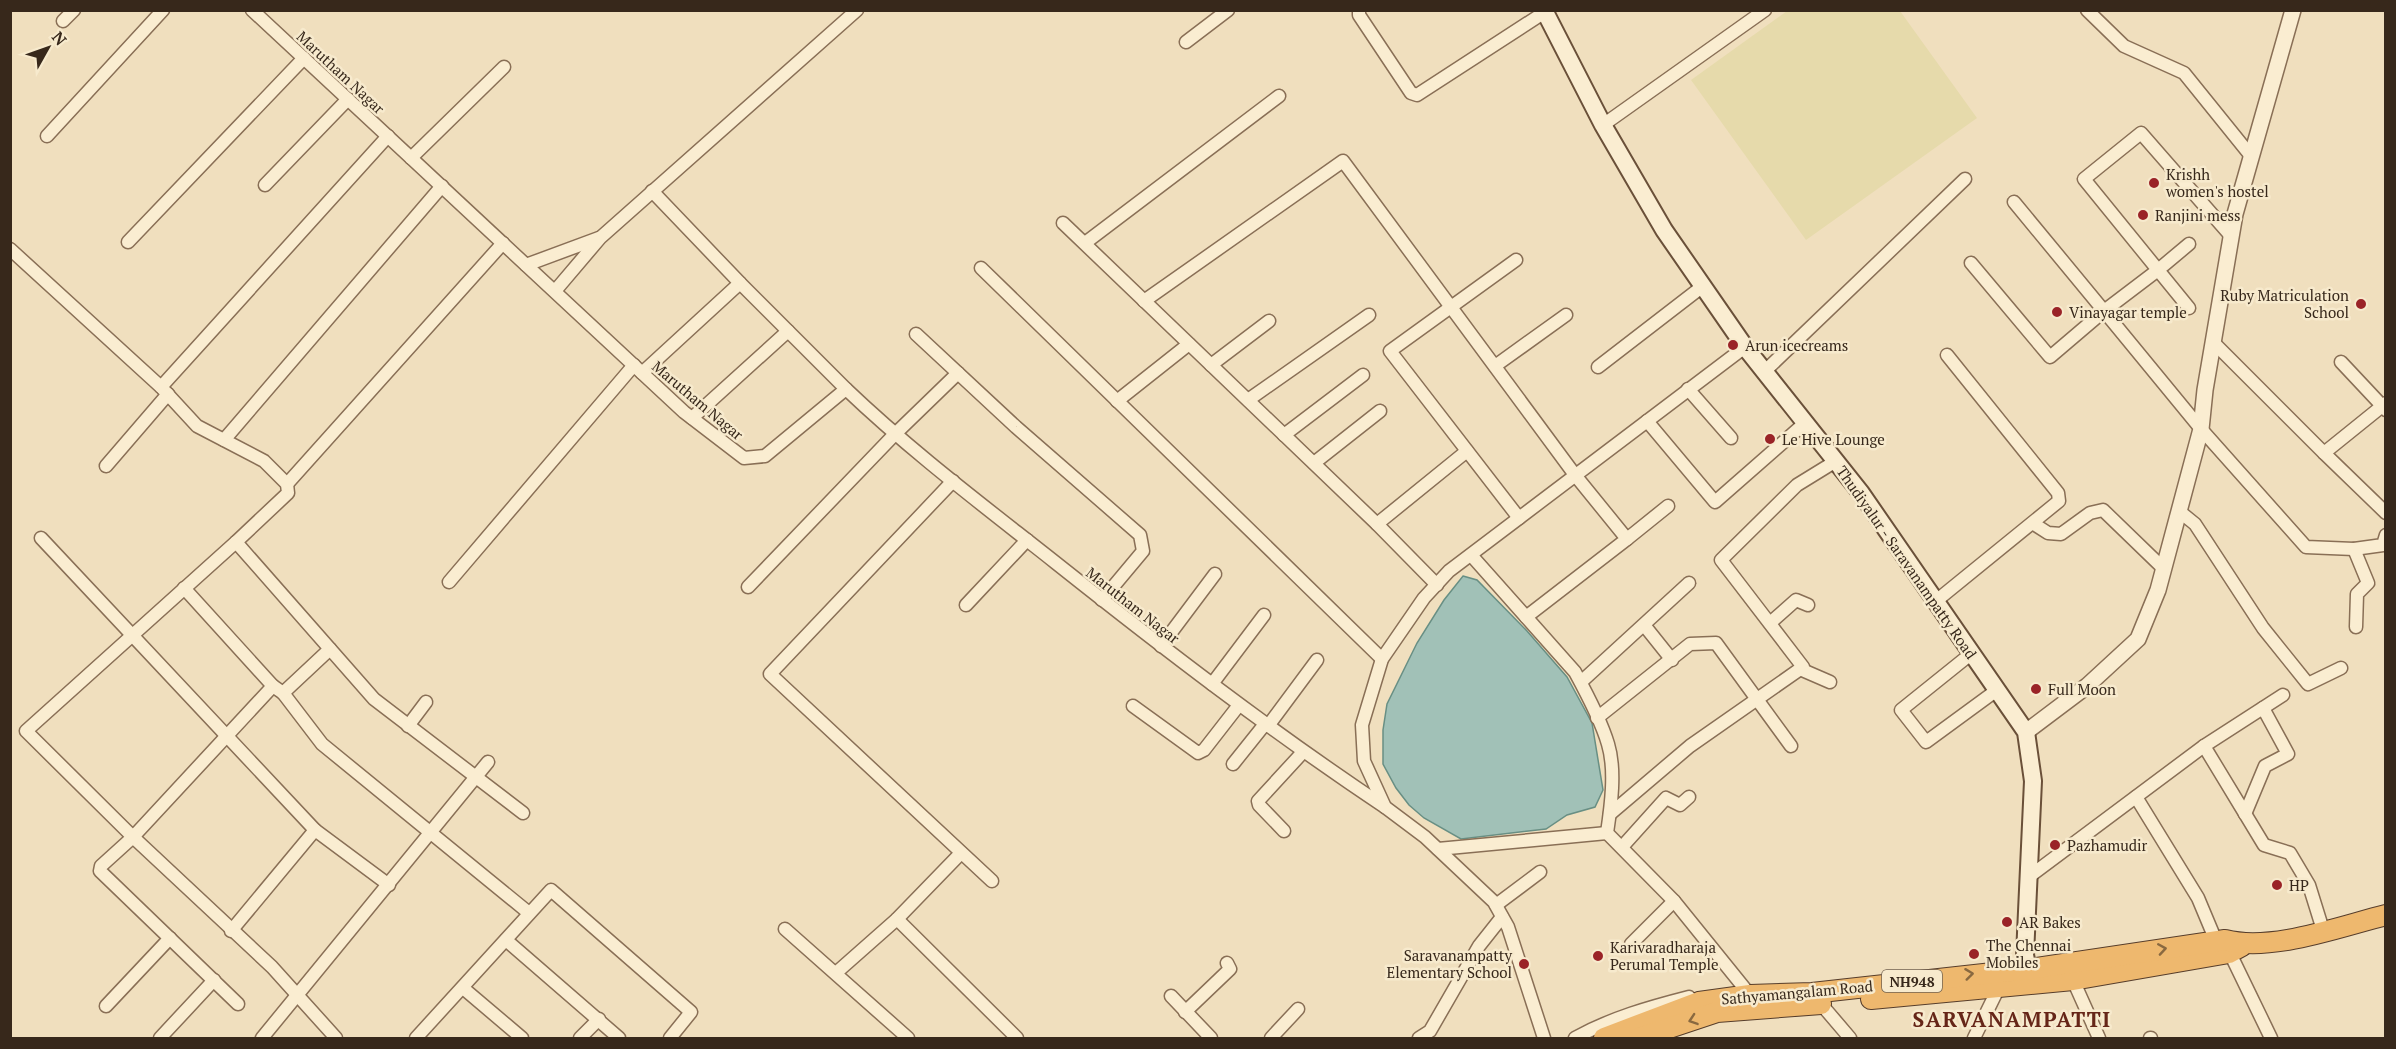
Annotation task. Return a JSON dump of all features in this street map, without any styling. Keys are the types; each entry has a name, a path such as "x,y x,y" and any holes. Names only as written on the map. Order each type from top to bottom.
{"highway":[{"name":"Sathyamangalam Road","path":"1604,1038 1699,1002 1746,990 1812,993 2030,977 2324,930 2385,915"},
{"name":"NH948","path":"1639,1038 1717,1012 1999,987 2030,977 2073,980 2229,945"}],"main road":[{"name":"Thudiyalur - Saravanampatty Road","path":"1546,11 1603,125 1664,230 1746,347 1836,461 2026,732 2032,781 2030,876 2025,955 2030,977"}],"street":[{"path":"63,21 74,10"},
{"path":"47,136 164,10"},
{"name":"Marutham Nagar","path":"252,10 638,369 692,418 744,458 765,456 846,388 894,435 1161,646 1302,752 1385,807 1438,849 1499,911"},
{"path":"555,291 600,238 857,10"},
{"path":"1186,42 1228,10"},
{"path":"1359,10 1359,15 1411,93 1417,95 1546,11"},
{"path":"1603,125 1765,10"},
{"path":"2086,10 2124,46 2184,73 2251,156"},
{"path":"2026,732 2087,686 2138,639 2158,590 2201,429 2231,236 2251,156 2293,10"},
{"path":"128,242 304,58"},
{"path":"411,158 504,67"},
{"path":"1085,243 1280,96"},
{"path":"265,185 348,99"},
{"path":"2189,308 2084,179 2141,133 2231,236"},
{"path":"106,466 164,391 388,136"},
{"path":"1144,301 1343,161 1575,475 1627,539"},
{"path":"1765,372 1965,179"},
{"path":"224,440 441,186"},
{"path":"652,192 740,284 846,388"},
{"path":"2014,202 2201,429 2306,547 2354,549 2383,545 2385,535"},
{"path":"1063,223 1314,463 1437,585"},
{"path":"526,265 600,238"},
{"path":"287,484 503,243"},
{"path":"1971,263 2050,357 2189,244"},
{"path":"10,249 164,391 197,426 264,461 287,484 288,493 26,731 133,837 300,996 336,1038"},
{"path":"1515,260 1390,351 1519,518"},
{"path":"981,268 1382,659"},
{"path":"449,582 638,369 740,284"},
{"path":"1598,367 1703,286"},
{"path":"1248,400 1369,315"},
{"path":"1495,366 1566,315"},
{"path":"1211,365 1269,321"},
{"path":"692,418 788,331"},
{"path":"916,333 1140,535 1143,551 1102,600"},
{"path":"2214,343 2385,513"},
{"path":"1117,401 1189,344"},
{"path":"1385,807 1364,761 1362,725 1382,659 1424,598 1471,555 1746,347"},
{"path":"1936,602 2034,524 2059,501 2058,493 1947,356"},
{"path":"2324,453 2384,406 2341,362"},
{"path":"748,587 894,435 958,373"},
{"path":"1284,435 1363,375"},
{"path":"1688,389 1731,438"},
{"path":"1314,463 1380,411"},
{"path":"1647,421 1715,502 1805,423"},
{"path":"1377,524 1467,451"},
{"path":"1610,813 1690,746 1803,667 1721,560 1797,485 1836,461"},
{"path":"953,482 770,674 992,882"},
{"path":"1526,617 1668,506"},
{"path":"2034,524 2048,533 2061,534 2090,513 2103,510 2164,569"},
{"path":"2179,511 2195,524 2263,628 2308,684 2342,668"},
{"path":"41,538 315,830 389,885"},
{"path":"966,604 1027,540"},
{"path":"236,542 374,699 523,813"},
{"path":"2354,549 2368,584 2357,594 2356,627"},
{"path":"1471,555 1575,672 1581,682 1609,745 1610,813 1607,832"},
{"path":"1161,646 1215,574"},
{"path":"1581,682 1689,583"},
{"path":"184,588 278,690 322,744 529,913"},
{"path":"1770,623 1796,600 1808,605"},
{"path":"1212,684 1264,615"},
{"path":"1644,625 1672,660"},
{"path":"1597,718 1690,644 1716,643 1791,746"},
{"path":"238,1004 100,871 102,866 133,837 228,736 278,690 330,649"},
{"path":"1972,653 1901,710 1926,742 1998,690"},
{"path":"1233,764 1267,725 1317,660"},
{"path":"1800,669 1830,682"},
{"path":"2030,876 2204,746 2283,695"},
{"path":"408,726 426,702"},
{"path":"1133,706 1198,753 1204,750 1239,705"},
{"path":"2245,814 2265,766 2288,754 2264,708"},
{"path":"2204,746 2264,845 2290,853 2309,885 2324,930"},
{"path":"1284,831 1258,801 1302,752"},
{"path":"262,1038 300,996 488,762"},
{"path":"1622,848 1666,798 1680,805 1689,797"},
{"path":"2136,797 2229,945 2271,1038"},
{"path":"231,931 315,830"},
{"path":"1575,1038 1595,1027 1653,1006 1746,990 1674,901 1607,832"},
{"path":"1438,849 1607,832"},
{"path":"837,972 897,919 961,854"},
{"path":"1419,1038 1430,1031 1499,911 1540,872"},
{"path":"423,1036 551,890 692,1012 669,1038"},
{"path":"1631,944 1674,901"},
{"path":"1499,911 1544,1038"},
{"path":"897,919 1017,1038"},
{"path":"785,929 837,972 908,1038"},
{"path":"106,1006 170,938"},
{"path":"506,940 619,1038"},
{"path":"1185,1012 1230,969 1227,963"},
{"path":"160,1038 214,980"},
{"path":"2073,980 2099,1038"},
{"path":"1974,1038 1999,987"},
{"path":"463,988 522,1038"},
{"path":"1171,996 1204,1036"},
{"path":"1821,1004 1850,1038"},
{"path":"1271,1038 1298,1009"},
{"path":"580,1038 599,1019"}],"shaded area":[{"path":"1787,11 1900,11 1977,118 1806,240 1691,80"}],"water":[{"path":"1463,576 1477,580 1527,631 1567,677 1592,723 1603,790 1595,807 1567,815 1546,829 1461,839 1424,818 1409,805 1396,788 1383,764 1383,730 1387,704 1417,643 1444,600"}],"place":[{"name":"Krishh women's hostel","path":"2154,183"},
{"name":"Ranjini mess","path":"2143,215"},
{"name":"Ruby Matriculation School","path":"2361,304"},
{"name":"Vinayagar temple","path":"2057,312"},
{"name":"Arun icecreams","path":"1733,345"},
{"name":"Le Hive Lounge","path":"1770,439"},
{"name":"Full Moon","path":"2036,689"},
{"name":"Pazhamudir","path":"2055,845"},
{"name":"HP","path":"2277,885"},
{"name":"AR Bakes","path":"2007,922"},
{"name":"The Chennai Mobiles","path":"1974,954"},
{"name":"Karivaradharaja Perumal Temple","path":"1598,956"},
{"name":"Saravanampatty Elementary School","path":"1524,964"}],"district":[{"name":"SARVANAMPATTI","path":"2012,1019"}]}
